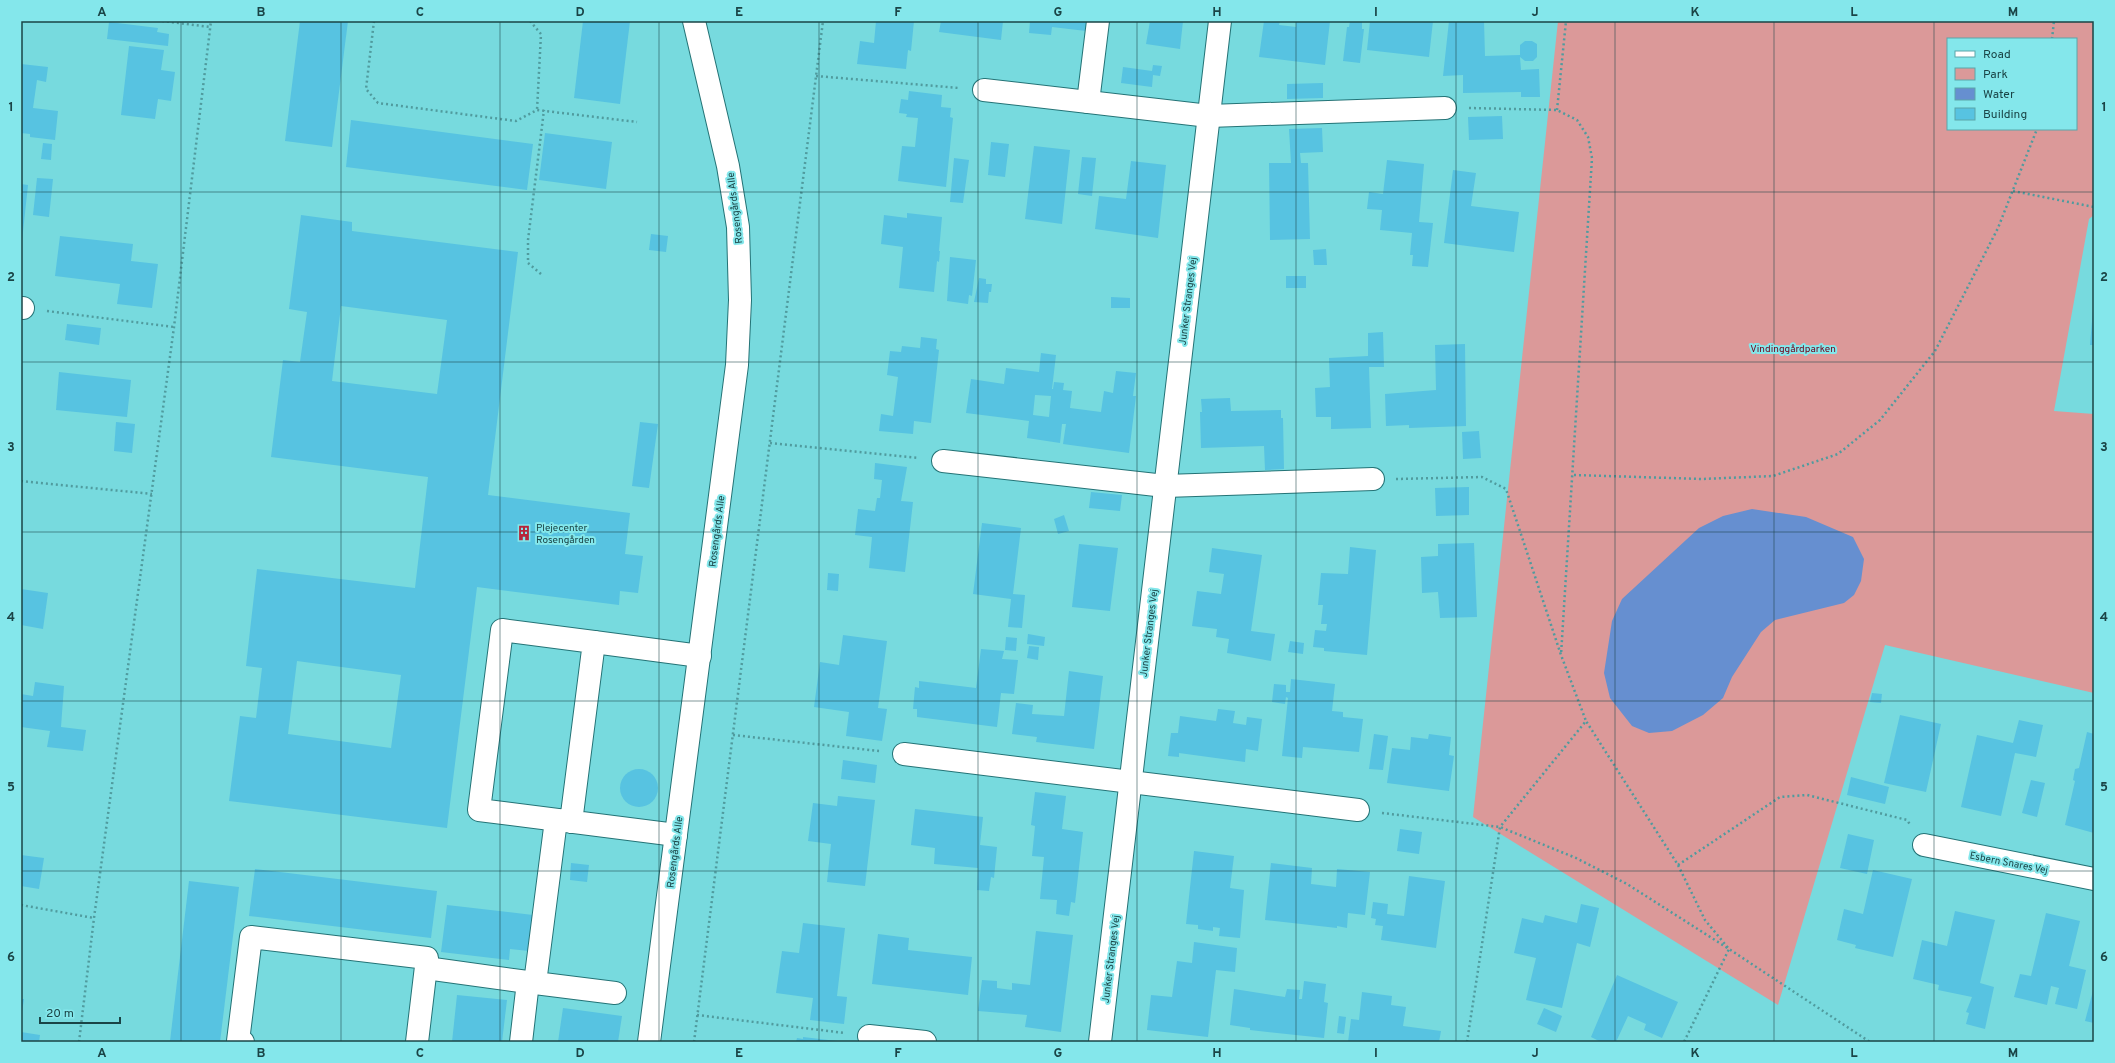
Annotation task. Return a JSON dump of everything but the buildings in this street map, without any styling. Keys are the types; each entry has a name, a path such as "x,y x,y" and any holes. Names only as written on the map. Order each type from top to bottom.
{"street":[{"name":"Rosengårds Alle","path":"649,1042 737,365 740,300 738,227 728,166 694,21"},
{"path":"1088,102 1098,21"},
{"name":"Junker Stranges Vej","path":"1100,1042 1220,21"},
{"path":"984,90 1208,116 1446,108"},
{"path":"943,461 1165,486 1373,479"},
{"path":"676,835 479,810 502,630 700,656"},
{"path":"521,1042 564,821 594,642"},
{"path":"904,754 1358,810"},
{"name":"Esbern Snares Vej","path":"1924,845 2094,879"},
{"path":"243,1042 238,1041 252,936 427,958 417,1042"},
{"path":"426,968 616,993"},
{"path":"869,1036 925,1042"}],"path":[{"path":"162,21 210,27"},
{"path":"79,1042 94,918 174,327 211,21"},
{"path":"374,21 366,89 378,103 516,121 537,110 544,110 637,122"},
{"path":"530,21 541,34 537,110"},
{"path":"694,1042 823,21"},
{"path":"1557,110 1566,21"},
{"path":"2052,38 2054,21"},
{"path":"816,76 984,90"},
{"path":"1446,108 1557,110 1577,120 1588,137 1592,158 1574,475 1561,655"},
{"path":"541,274 528,263 528,240 544,110"},
{"path":"1574,475 1702,479 1773,476 1838,454 1880,420 1935,351 1998,228 2038,130"},
{"path":"2013,191 2094,207"},
{"path":"22,308 174,327"},
{"path":"770,443 943,461"},
{"path":"1373,479 1482,477 1506,489 1561,655 1586,721 1678,865 1705,920 1729,950"},
{"path":"21,481 152,494"},
{"path":"1467,1042 1500,827 1586,721"},
{"path":"733,735 904,754"},
{"path":"1678,865 1780,798 1807,795 1907,820 1924,845"},
{"path":"1358,810 1500,827 1576,858 1627,884 1870,1042"},
{"path":"21,905 94,918"},
{"path":"1684,1042 1729,950"},
{"path":"697,1015 869,1036"}],"green space":[{"name":"Vindinggårdparken","path":"1558,21 2094,21 2094,215 2089,219 2054,411 2094,414 2094,693 1885,645 1778,1005 1473,817"}],"water":[{"path":"1752,509 1806,517 1853,537 1864,559 1861,581 1854,595 1844,603 1775,620 1761,632 1732,677 1723,698 1703,715 1672,731 1649,733 1632,726 1610,698 1604,673 1612,621 1622,599 1699,528 1723,516"}],"place":[{"name":"Plejecenter Rosengården","path":"524,533"}]}
